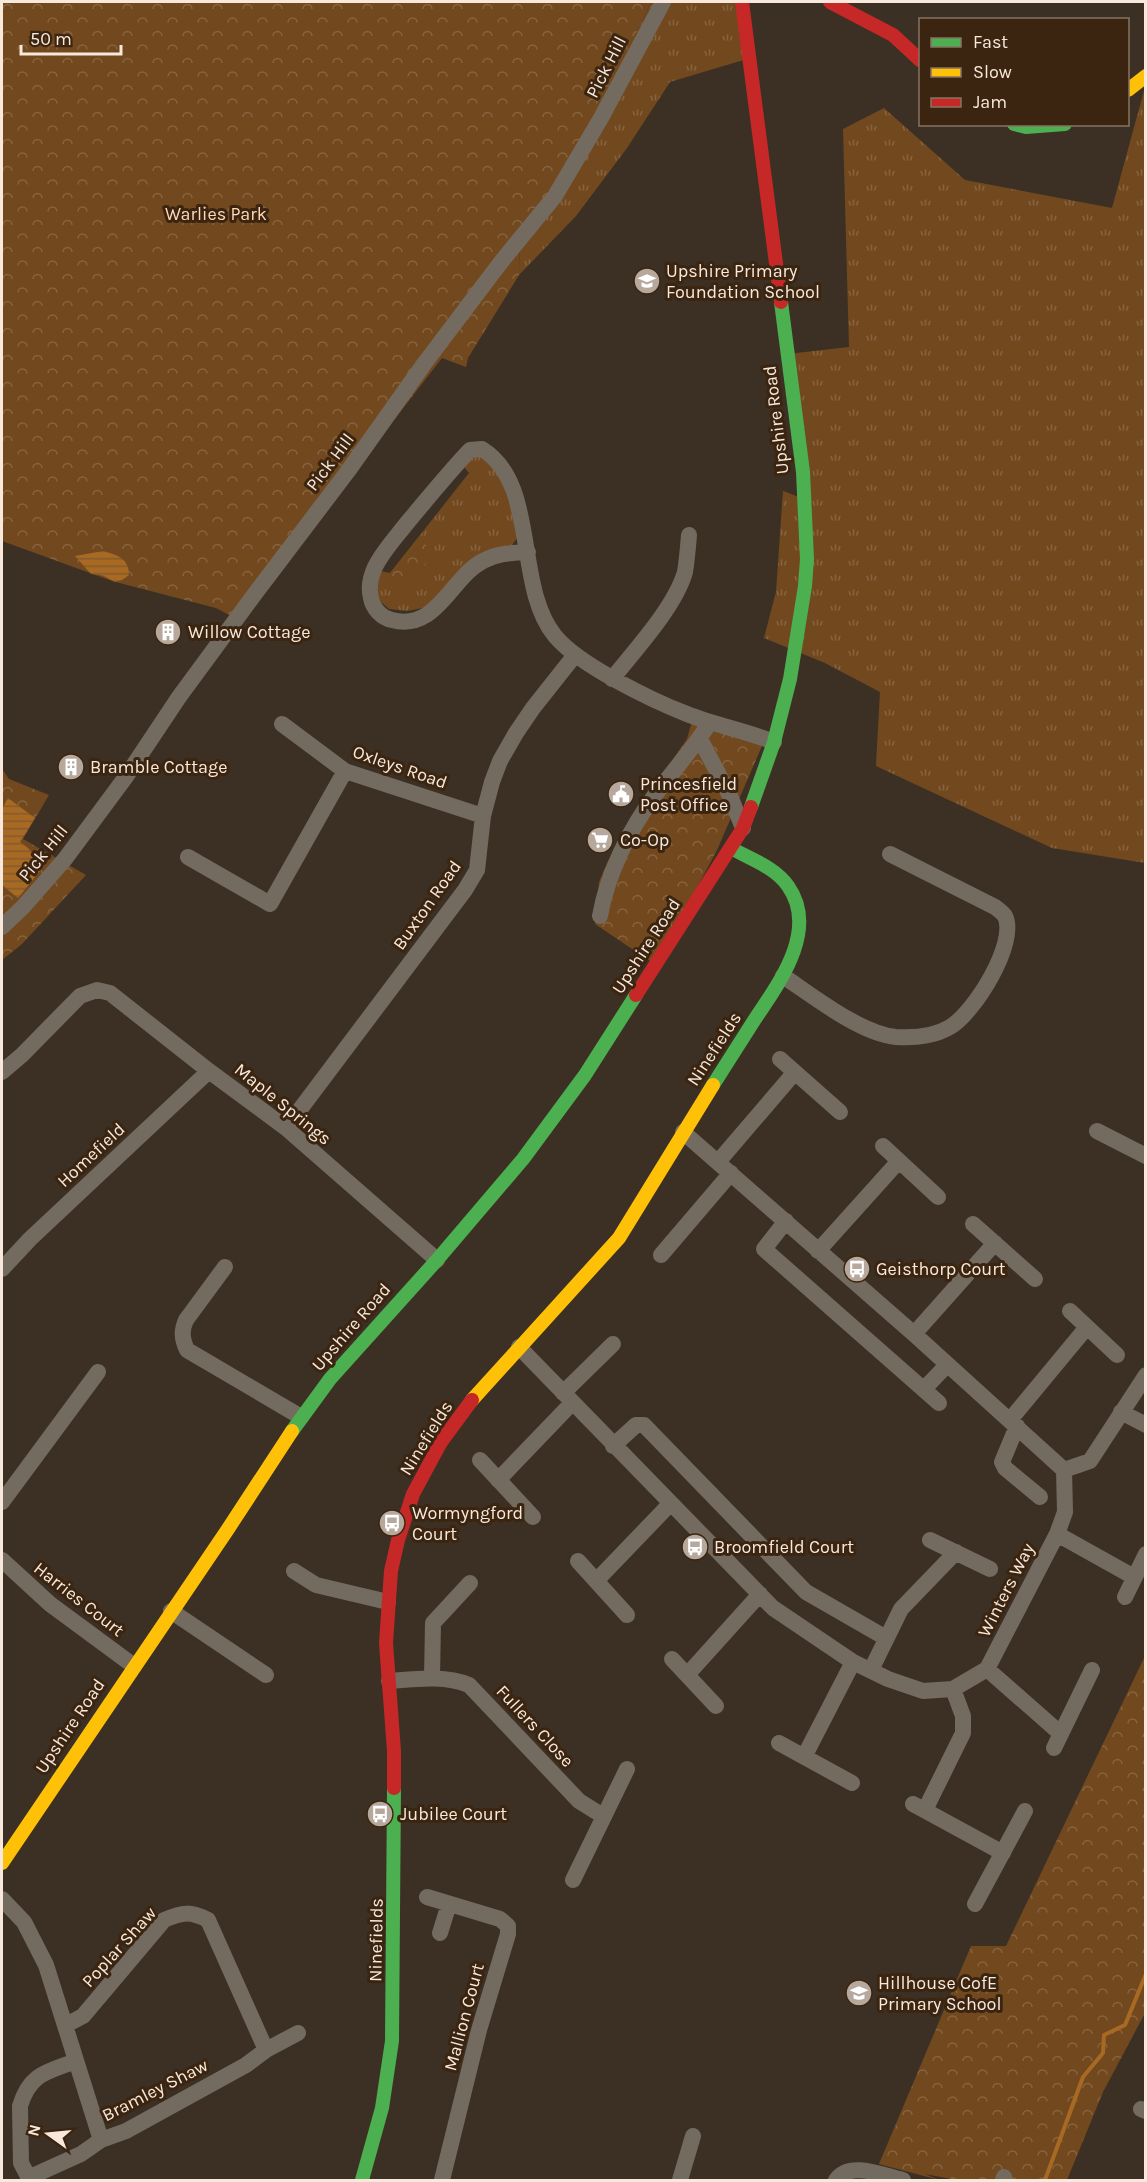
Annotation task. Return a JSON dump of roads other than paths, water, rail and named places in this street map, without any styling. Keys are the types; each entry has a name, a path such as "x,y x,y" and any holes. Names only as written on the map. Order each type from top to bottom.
{"street":[{"name":"Pick Hill","path":"2,927 23,907 65,859 254,595 480,290 555,196 601,118 663,2"},
{"name":"Upshire Road","path":"2,1863 301,1417 330,1379 437,1260 523,1159 585,1075 743,828 774,742 790,679 805,586 807,559 803,472 742,2"},
{"path":"830,2 893,34 919,58"},
{"path":"1129,89 1146,76"},
{"path":"1022,126 1039,126"},
{"path":"528,552 504,553 483,561 469,571 441,605 418,619 402,622 388,619 373,605 370,596 370,580 384,552 444,477 470,450 482,449 489,454 508,480 519,509 528,552 531,581 538,604 555,636 575,655 612,679 687,714 774,742"},
{"path":"612,679 655,626 677,590 684,572 689,535"},
{"name":"Buxton Road","path":"286,1128 465,890 477,870 483,816 500,761 516,733 575,655"},
{"path":"600,916 603,898 634,827 654,796 700,739 710,722"},
{"name":"Oxleys Road","path":"282,724 345,771 483,816"},
{"path":"700,739 730,796 743,828"},
{"path":"188,857 270,904 345,771"},
{"name":"Ninefields","path":"364,2180 382,2108 392,2041 395,1872 394,1751 386,1643 391,1571 398,1540 413,1494 441,1443 480,1390 619,1238 683,1132 783,976 793,955 796,942 796,915 792,891 784,880 773,872 731,848"},
{"path":"783,976 852,1021 894,1037 912,1037 943,1030 951,1026 975,1004 998,963 1008,939 1005,915 890,854"},
{"name":"Maple Springs","path":"2,1072 81,996 97,990 110,993 208,1071 286,1128 437,1260"},
{"path":"780,1059 840,1112"},
{"name":"Homefield","path":"2,1269 30,1239 208,1071"},
{"path":"718,1162 795,1072"},
{"path":"1097,1131 1146,1156"},
{"path":"683,1132 914,1334 1064,1470 1090,1461 1146,1375"},
{"path":"883,1146 938,1197"},
{"path":"818,1251 898,1162"},
{"path":"661,1255 731,1173"},
{"path":"786,1221 764,1249 939,1403"},
{"path":"973,1224 1035,1279"},
{"path":"914,1334 995,1243"},
{"path":"225,1267 182,1328 187,1350 301,1417"},
{"path":"1070,1311 1117,1355"},
{"path":"1040,1497 1005,1468 1002,1462 1013,1423 1087,1327"},
{"path":"498,1480 613,1344"},
{"path":"519,1347 773,1608 853,1662 888,1679 923,1690 953,1689 987,1669 1057,1741 1092,1670"},
{"path":"924,1389 947,1365"},
{"path":"2,1502 98,1372"},
{"path":"1121,1412 1146,1425"},
{"path":"613,1446 636,1425 644,1425 806,1592 886,1638"},
{"path":"480,1460 533,1517"},
{"name":"Winters Way","path":"987,1669 1057,1534 1065,1512 1064,1470"},
{"path":"596,1581 670,1504"},
{"path":"1057,1534 1134,1577"},
{"name":"Winters Way","path":"930,1540 990,1569"},
{"path":"871,1670 901,1609 956,1552"},
{"path":"1125,1597 1146,1554"},
{"name":"Harries Court","path":"2,1560 50,1604 134,1666"},
{"path":"578,1561 627,1615"},
{"path":"294,1571 316,1585 388,1602"},
{"path":"432,1678 433,1623 470,1583"},
{"path":"687,1674 760,1594"},
{"path":"171,1611 266,1675"},
{"path":"672,1659 716,1706"},
{"path":"804,1757 853,1662"},
{"name":"Fullers Close","path":"389,1681 432,1678 459,1681 469,1685 579,1801 603,1816"},
{"path":"953,1689 963,1716 963,1733 919,1807 1003,1853"},
{"path":"779,1743 852,1784"},
{"path":"573,1880 627,1769"},
{"path":"975,1904 1025,1811"},
{"name":"Mallion Court","path":"427,1897 500,1918 508,1926 508,1934 479,2030 442,2181"},
{"path":"2,1899 24,1922 46,1965 101,2140"},
{"path":"440,1934 449,1904"},
{"name":"Poplar Shaw","path":"66,2025 83,2016 164,1920 180,1914 194,1913 208,1920 266,2050"},
{"name":"Bramley Shaw","path":"29,2179 81,2154 101,2140 126,2131 246,2065 266,2050 298,2033"},
{"path":"29,2179 21,2163 20,2106 25,2092 39,2075 76,2061"},
{"path":"680,2181 693,2136"},
{"path":"836,2181 839,2175 851,2170 863,2170 903,2181"}],"waterway":[{"path":"1146,1943 1146,1953"},
{"path":"1045,2180 1083,2077 1103,2053 1104,2035 1125,2025 1146,1974"}],"place":[{"name":"Upshire Primary Foundation School","path":"647,281"},
{"name":"Willow Cottage","path":"168,632"},
{"name":"Bramble Cottage","path":"71,767"},
{"name":"Princesfield Post Office","path":"621,794"},
{"name":"Co-Op","path":"600,840"},
{"name":"Geisthorp Court","path":"857,1269"},
{"name":"Wormyngford Court","path":"392,1523"},
{"name":"Broomfield Court","path":"695,1547"},
{"name":"Jubilee Court","path":"380,1814"},
{"name":"Hillhouse CofE Primary School","path":"859,1993"}],"park label":[{"name":"Warlies Park","path":"216,214"}]}
